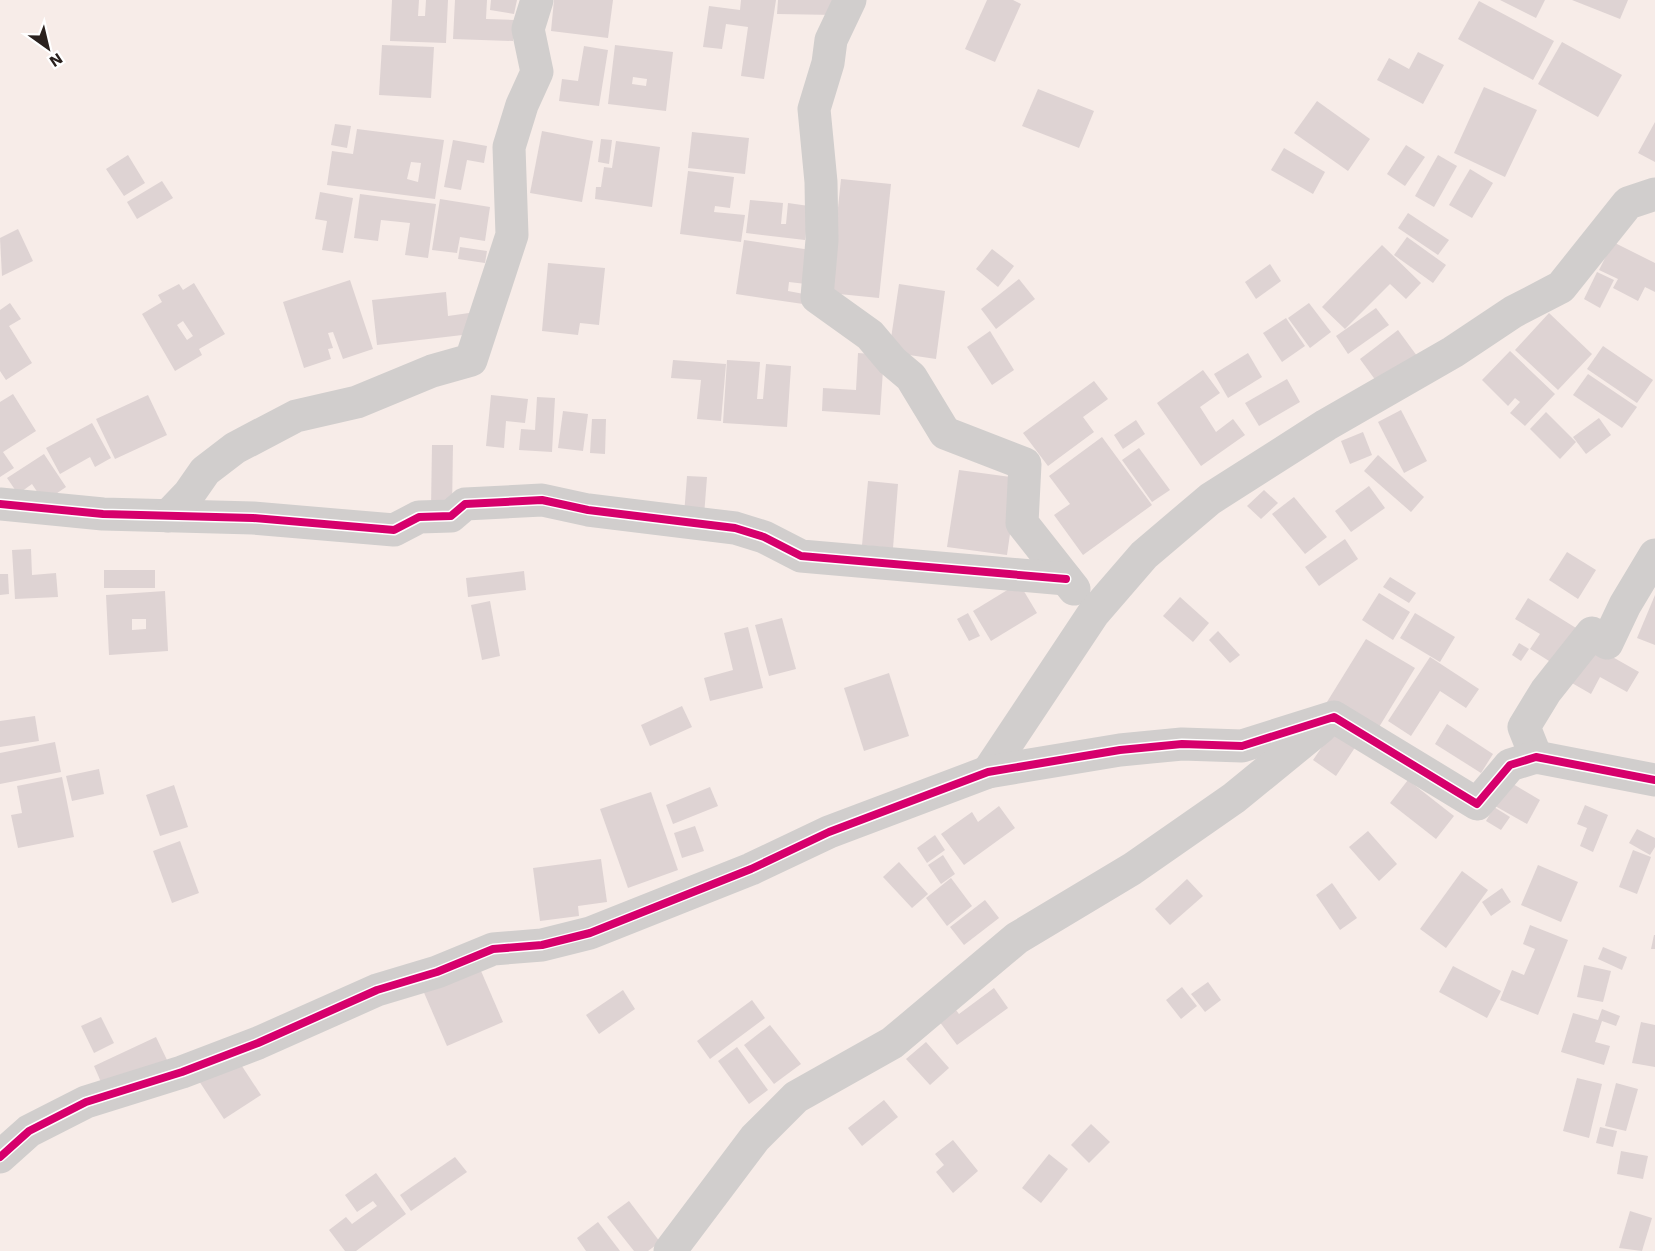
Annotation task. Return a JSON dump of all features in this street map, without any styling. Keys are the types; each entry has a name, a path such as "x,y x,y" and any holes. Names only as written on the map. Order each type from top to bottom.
{"street":[{"path":"168,516 189,494 205,471 235,448 296,416 357,402 416,377 471,360 512,235 509,147 522,105 537,72 528,29 537,0"},
{"path":"849,0 831,40 828,63 814,109 821,194 822,240 817,297 870,335 892,361 911,377 945,433 1025,464 1022,523 1093,614"},
{"path":"988,772 1093,614 1144,555 1210,499 1326,425 1453,352 1513,312 1561,287 1628,203 1655,194"},
{"path":"0,504 103,514 254,519 394,530 420,517 451,516 465,504 542,500 588,510 735,528 764,537 801,556 1066,579"},
{"path":"1536,757 1524,727 1546,691 1592,633 1607,643 1625,604 1655,555"},
{"path":"670,1251 755,1138 796,1097 892,1043 1017,938 1132,869 1234,798 1334,717"},
{"path":"0,1157 29,1131 86,1102 182,1072 258,1043 377,990 437,972 493,949 542,945 590,933 751,869 829,832 988,772 1120,750 1182,744 1242,746 1334,717 1477,804 1510,765 1536,757 1655,780"}],"building":[{"path":"392,0 419,0 418,16 425,16 426,0 448,0 446,43 390,41"},
{"path":"455,0 487,0 486,19 514,20 513,41 453,39"},
{"path":"491,0 517,0 514,14 490,10"},
{"path":"554,0 613,0 608,38 551,31"},
{"path":"741,0 776,0 764,79 741,76 748,27 726,24 722,49 703,47 709,6 740,10"},
{"path":"778,0 835,0 835,15 777,14"},
{"path":"987,0 1013,0 1021,4 995,62 965,49"},
{"path":"1500,0 1545,0 1536,18"},
{"path":"1572,0 1628,0 1620,19"},
{"path":"1479,1 1554,41 1533,80 1458,39"},
{"path":"1562,42 1622,75 1598,117 1538,84"},
{"path":"382,45 434,47 431,98 379,95"},
{"path":"615,45 673,52 666,111 608,104","holes":["633,77 647,79 646,86 632,84"]},
{"path":"584,46 608,50 599,106 559,101 562,79 578,81"},
{"path":"1418,52 1444,65 1423,104 1377,80 1389,58 1409,69"},
{"path":"1484,87 1537,110 1505,177 1454,153"},
{"path":"1038,89 1094,111 1079,148 1022,126"},
{"path":"1317,101 1370,139 1348,171 1294,133"},
{"path":"1655,122 1655,162 1638,153"},
{"path":"335,124 351,126 347,148 331,145"},
{"path":"357,129 444,140 435,199 327,185 332,151 353,154","holes":["411,162 421,163 418,182 407,179"]},
{"path":"542,131 593,141 582,202 530,193"},
{"path":"692,132 749,138 745,174 688,168"},
{"path":"601,139 612,140 609,164 598,162"},
{"path":"453,140 487,146 484,163 467,160 461,190 444,187"},
{"path":"616,141 660,147 652,207 595,199 596,187 601,187 604,167 612,168"},
{"path":"1406,145 1425,157 1405,186 1387,174"},
{"path":"1284,148 1325,172 1313,194 1271,170"},
{"path":"128,155 145,183 124,196 106,169"},
{"path":"1438,155 1457,166 1434,207 1415,196"},
{"path":"1470,169 1493,183 1472,218 1449,205"},
{"path":"688,171 734,177 730,208 715,206 714,212 745,215 741,242 680,234"},
{"path":"841,179 891,184 879,298 829,293"},
{"path":"162,181 173,198 137,219 127,202"},
{"path":"320,192 353,198 343,253 322,250 327,221 315,219"},
{"path":"360,194 436,204 428,258 405,255 410,223 381,220 378,241 354,238"},
{"path":"440,199 490,207 485,241 460,237 457,253 432,250"},
{"path":"750,200 783,203 781,224 786,224 788,203 809,206 805,240 746,233"},
{"path":"1408,213 1449,240 1438,255 1398,228"},
{"path":"18,229 33,261 2,276 0,238"},
{"path":"1407,237 1446,265 1433,283 1394,255"},
{"path":"744,240 811,250 806,284 789,282 788,291 804,294 803,304 736,294"},
{"path":"1613,242 1655,263 1655,292 1645,287 1638,301 1613,288 1618,279 1599,270"},
{"path":"1382,245 1421,283 1406,299 1390,284 1345,329 1322,307"},
{"path":"460,247 487,251 485,263 458,259"},
{"path":"992,249 1014,266 998,287 976,269"},
{"path":"548,263 605,268 599,325 580,323 578,335 542,331"},
{"path":"1270,264 1281,281 1256,299 1245,282"},
{"path":"1597,272 1614,280 1600,308 1584,299"},
{"path":"1019,279 1035,299 996,329 981,309"},
{"path":"350,280 373,349 343,359 333,332 328,333 333,348 328,349 331,359 304,368 283,302"},
{"path":"194,283 225,334 199,349 202,355 175,371 142,314 162,302 158,295 179,284 183,290","holes":["183,321 193,336 187,340 177,325"]},
{"path":"899,284 945,291 936,359 889,352"},
{"path":"446,292 448,316 469,313 471,334 377,345 372,300"},
{"path":"10,303 21,319 9,326 32,363 6,380 0,371 0,310"},
{"path":"1309,303 1331,332 1310,348 1288,318"},
{"path":"1376,308 1389,325 1348,354 1336,336"},
{"path":"1549,313 1592,354 1558,390 1515,350"},
{"path":"1286,318 1305,346 1282,362 1263,333"},
{"path":"1398,330 1417,356 1379,385 1360,359"},
{"path":"990,331 1014,370 992,385 967,347"},
{"path":"1603,346 1653,380 1637,403 1587,369"},
{"path":"1510,351 1555,394 1525,426 1510,413 1520,402 1515,398 1508,406 1482,380"},
{"path":"858,353 884,355 880,415 822,411 823,388 856,390"},
{"path":"1248,353 1262,377 1228,398 1214,374"},
{"path":"673,360 726,364 721,421 697,419 701,380 671,378"},
{"path":"727,360 760,362 757,399 763,399 766,364 791,366 787,427 723,423"},
{"path":"1203,370 1220,393 1200,407 1216,432 1233,419 1245,435 1201,466 1157,403"},
{"path":"1588,374 1637,407 1622,428 1573,395"},
{"path":"1287,379 1300,402 1259,426 1245,403"},
{"path":"1094,381 1108,399 1083,417 1094,432 1048,466 1023,433"},
{"path":"13,394 36,431 3,452 14,468 0,477 0,402"},
{"path":"148,395 167,435 115,459 96,419"},
{"path":"491,395 528,399 525,423 506,421 504,448 486,446"},
{"path":"537,397 555,398 552,452 519,450 521,429 535,430"},
{"path":"1401,410 1427,461 1404,473 1378,422"},
{"path":"563,411 588,414 583,451 558,448"},
{"path":"1546,412 1576,442 1560,459 1530,429"},
{"path":"1599,418 1611,435 1586,454 1573,437"},
{"path":"592,419 606,419 605,454 590,453"},
{"path":"1136,420 1145,434 1123,449 1114,435"},
{"path":"92,423 111,458 95,467 90,457 60,474 46,448"},
{"path":"1363,432 1372,455 1350,464 1341,441"},
{"path":"1102,437 1152,505 1083,555 1054,515 1070,504 1049,476"},
{"path":"432,445 453,445 452,509 431,508"},
{"path":"1139,448 1170,490 1152,502 1122,460"},
{"path":"44,454 66,487 44,502 32,484 18,494 7,478"},
{"path":"1378,455 1424,497 1411,512 1364,471"},
{"path":"959,470 1018,478 1007,555 947,547"},
{"path":"687,476 707,477 704,516 684,515"},
{"path":"868,481 898,484 893,548 862,545"},
{"path":"1369,486 1385,508 1351,532 1335,511"},
{"path":"1264,490 1278,503 1261,519 1247,506"},
{"path":"1294,497 1327,537 1305,554 1272,514"},
{"path":"1345,539 1358,559 1319,586 1305,567"},
{"path":"31,549 32,575 56,573 58,597 15,599 12,550"},
{"path":"1567,552 1596,570 1578,599 1549,580"},
{"path":"104,570 155,570 155,588 104,588"},
{"path":"524,571 526,590 468,597 466,578"},
{"path":"0,574 8,574 9,594 0,595"},
{"path":"1390,577 1416,593 1409,603 1383,587"},
{"path":"1019,583 1037,613 991,641 973,611"},
{"path":"165,591 168,651 109,655 106,595","holes":["132,619 146,619 146,629 132,630"]},
{"path":"1379,593 1410,612 1393,640 1362,620"},
{"path":"1655,595 1655,645 1637,638"},
{"path":"1180,597 1209,623 1193,642 1163,616"},
{"path":"1528,598 1584,633 1557,666 1530,649 1540,634 1515,619"},
{"path":"490,601 500,656 482,660 471,605"},
{"path":"968,613 980,636 969,641 957,619"},
{"path":"1415,613 1455,637 1440,662 1400,638"},
{"path":"782,618 796,669 769,676 755,625"},
{"path":"748,627 763,688 710,701 704,678 733,670 724,633"},
{"path":"1218,631 1240,655 1230,663 1209,640"},
{"path":"1366,639 1415,668 1376,732 1327,702"},
{"path":"1586,642 1639,672 1627,692 1600,677 1591,694 1565,679"},
{"path":"1519,643 1529,649 1521,661 1512,655"},
{"path":"1430,657 1479,689 1466,708 1440,691 1411,736 1388,721"},
{"path":"889,673 909,736 864,751 844,688"},
{"path":"682,706 692,727 650,746 641,725"},
{"path":"35,716 39,741 0,747 0,721"},
{"path":"1447,724 1493,754 1481,773 1435,744"},
{"path":"1337,725 1360,740 1336,776 1313,760"},
{"path":"55,742 61,772 0,784 0,753"},
{"path":"99,769 104,794 72,801 66,776"},
{"path":"62,777 74,837 18,848 11,815 22,813 17,786"},
{"path":"1503,778 1540,800 1527,824 1488,802"},
{"path":"1408,780 1454,816 1436,839 1390,803"},
{"path":"174,785 188,827 160,836 146,795"},
{"path":"710,787 718,806 673,824 666,805"},
{"path":"651,792 678,870 628,888 600,809"},
{"path":"1585,805 1608,815 1593,852 1580,846 1587,828 1577,824"},
{"path":"999,806 1015,828 964,865 941,834 972,812 978,822"},
{"path":"1494,807 1510,817 1501,830 1486,821"},
{"path":"695,826 704,851 682,858 674,833"},
{"path":"1637,829 1655,838 1655,847 1650,855 1629,843"},
{"path":"1368,831 1397,864 1379,881 1349,847"},
{"path":"935,835 945,850 927,863 917,848"},
{"path":"180,841 199,893 172,903 153,851"},
{"path":"1633,850 1651,857 1637,894 1619,887"},
{"path":"943,855 955,874 941,884 928,865"},
{"path":"601,859 607,902 578,906 579,916 540,921 533,868"},
{"path":"899,862 928,894 912,908 883,877"},
{"path":"1538,865 1578,882 1561,922 1521,905"},
{"path":"1462,871 1488,890 1446,948 1420,929"},
{"path":"951,878 972,906 947,926 926,898"},
{"path":"1187,879 1203,896 1170,925 1155,909"},
{"path":"1332,883 1357,918 1340,930 1316,895"},
{"path":"1502,888 1511,902 1491,916 1482,902"},
{"path":"985,900 999,918 964,945 950,927"},
{"path":"1530,925 1568,940 1538,1015 1500,1000 1512,970 1524,975 1535,949 1523,944"},
{"path":"1654,935 1655,949 1651,949"},
{"path":"1603,947 1627,957 1622,970 1598,959"},
{"path":"478,964 503,1022 447,1046 422,988"},
{"path":"1584,965 1611,971 1603,1002 1577,997"},
{"path":"1453,966 1501,991 1487,1018 1439,992"},
{"path":"1208,982 1221,1000 1205,1012 1191,994"},
{"path":"1182,987 1197,1006 1181,1019 1166,1000"},
{"path":"994,988 1008,1008 957,1045 936,1017 952,1005 959,1014"},
{"path":"623,990 635,1009 599,1034 586,1015"},
{"path":"752,1000 765,1018 710,1059 697,1041"},
{"path":"1602,1009 1620,1016 1616,1026 1602,1021 1595,1042 1610,1046 1604,1065 1561,1052 1573,1013 1598,1020"},
{"path":"101,1017 114,1043 94,1053 81,1026"},
{"path":"1641,1022 1655,1025 1655,1067 1632,1063"},
{"path":"770,1025 801,1064 774,1084 744,1045"},
{"path":"156,1037 167,1060 104,1089 94,1066"},
{"path":"926,1042 949,1068 930,1085 906,1059"},
{"path":"737,1047 768,1090 749,1104 718,1061"},
{"path":"236,1057 261,1095 224,1119 199,1081"},
{"path":"1577,1078 1602,1084 1589,1138 1563,1131"},
{"path":"1616,1083 1638,1089 1626,1131 1605,1126"},
{"path":"884,1100 898,1117 862,1146 848,1128"},
{"path":"1091,1124 1110,1142 1089,1163 1071,1145"},
{"path":"1600,1127 1617,1131 1613,1147 1596,1143"},
{"path":"953,1140 978,1171 953,1193 936,1172 944,1165 935,1154"},
{"path":"1621,1151 1648,1156 1643,1179 1617,1174"},
{"path":"1049,1154 1068,1169 1041,1203 1022,1188"},
{"path":"455,1157 467,1172 411,1211 400,1195"},
{"path":"376,1173 406,1214 356,1251 345,1251 329,1230 346,1217 352,1224 377,1206 373,1201 357,1212 345,1195"},
{"path":"629,1201 660,1242 648,1251 634,1251 607,1217"},
{"path":"1630,1211 1652,1218 1642,1251 1619,1248"},
{"path":"598,1222 620,1251 586,1251 577,1238"}],"cycle path":[{"path":"0,504 103,514 253,518 394,530 419,517 451,516 465,504 542,500 588,510 735,528 764,537 801,556 1066,579"},
{"path":"0,1157 29,1131 86,1102 182,1072 258,1043 377,990 437,972 493,949 542,945 590,933 751,869 829,832 988,772 1120,750 1182,744 1242,746 1334,717 1477,804 1510,765 1536,757 1655,780"}]}
